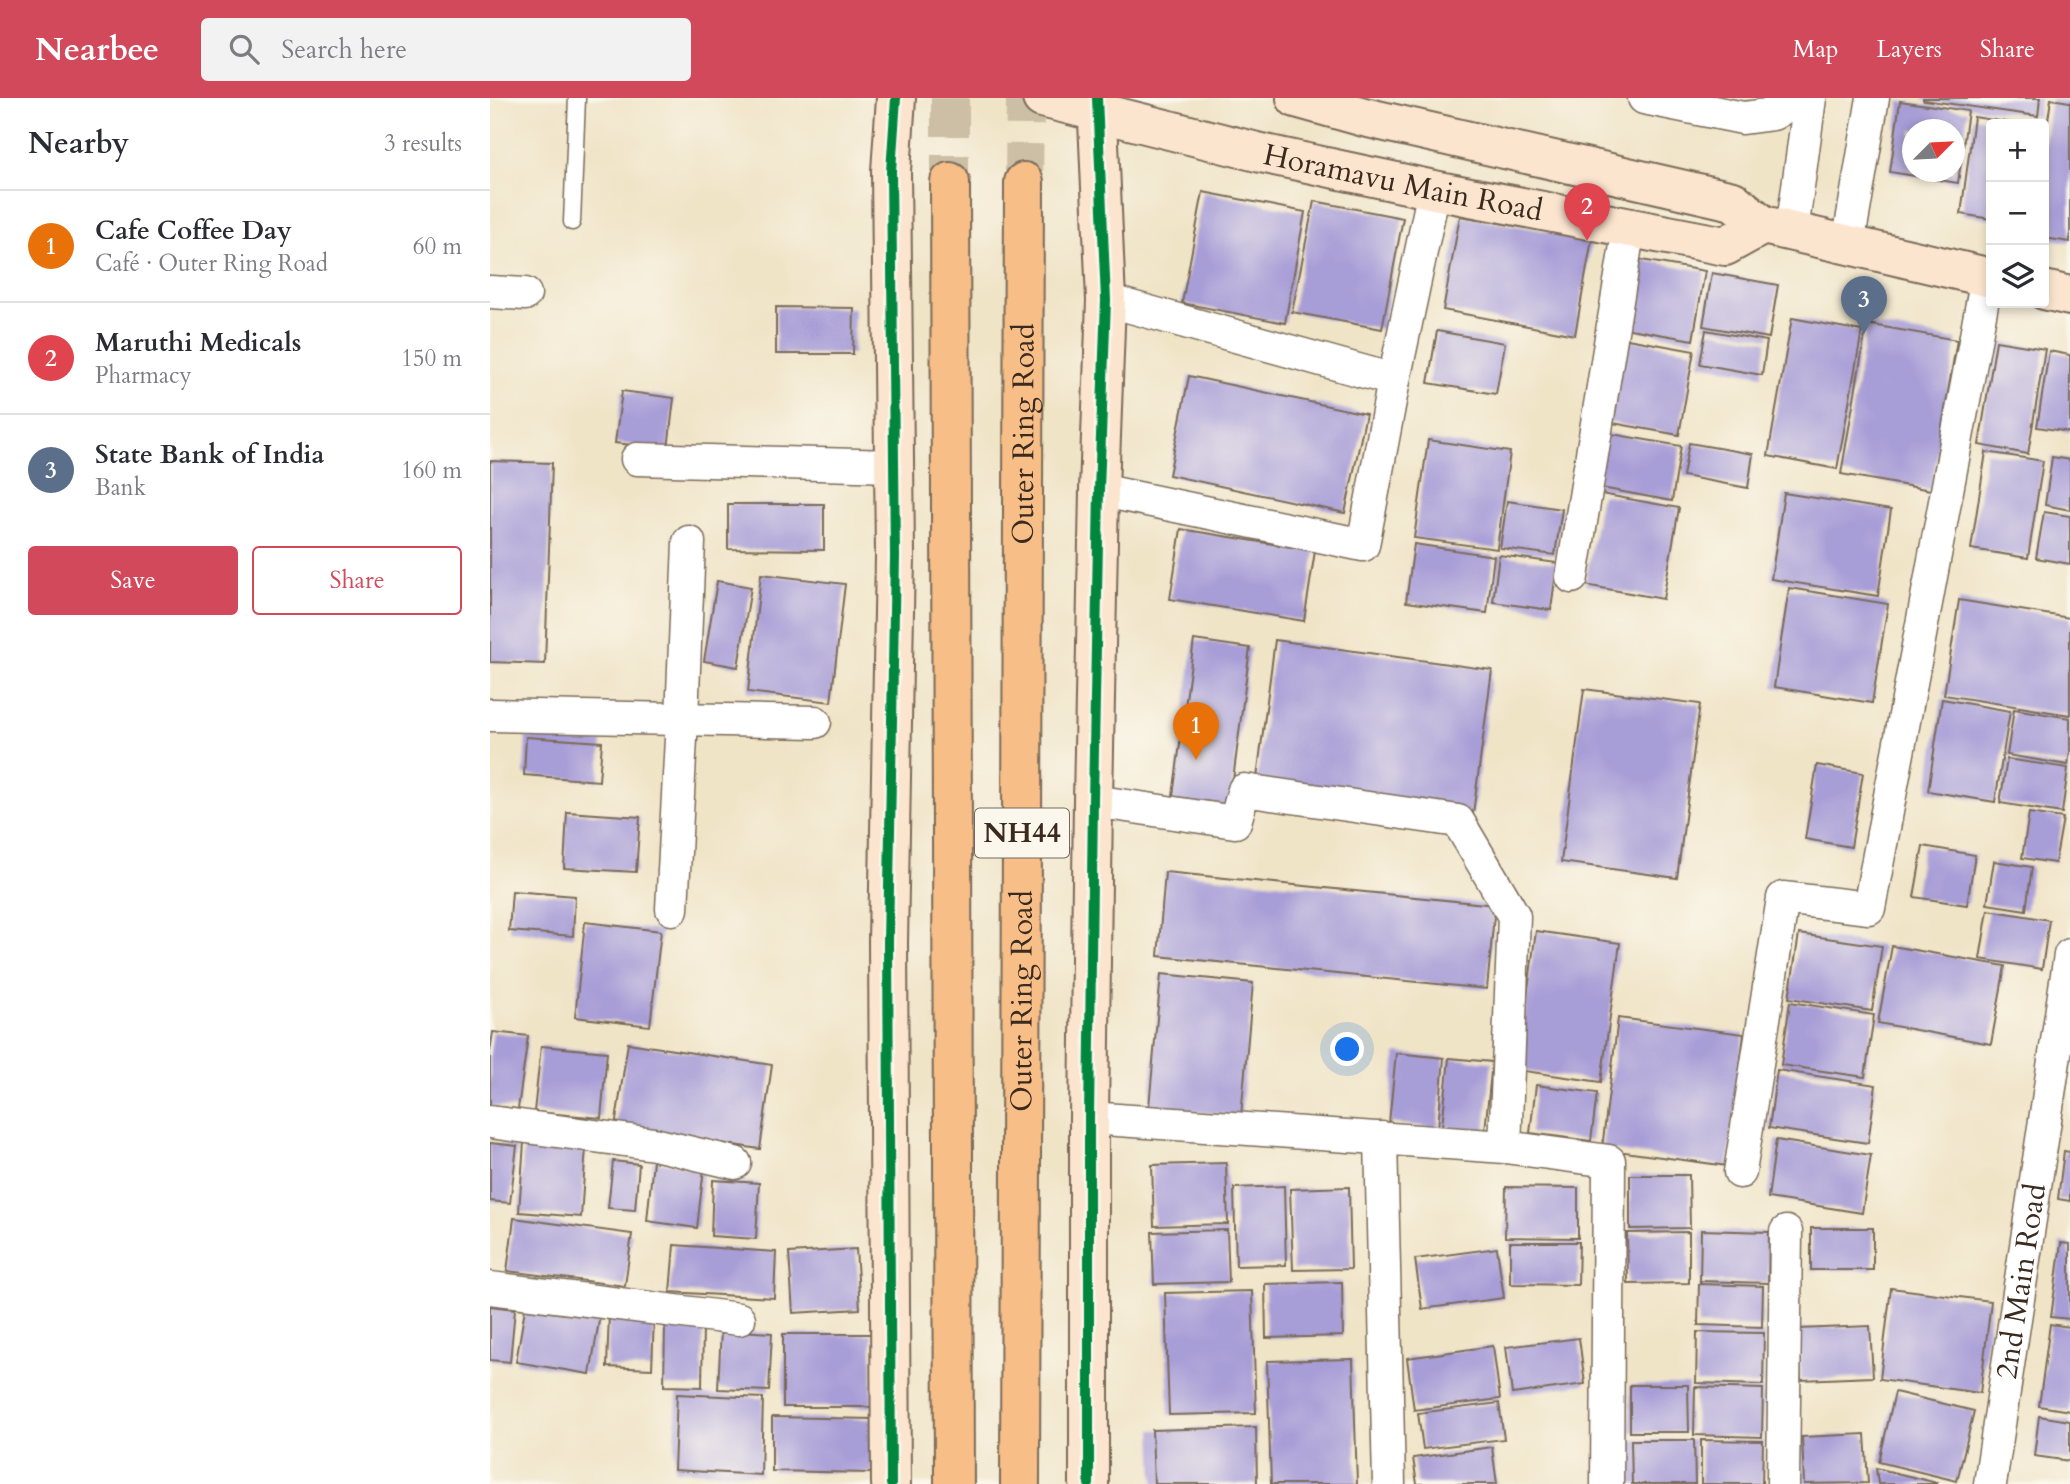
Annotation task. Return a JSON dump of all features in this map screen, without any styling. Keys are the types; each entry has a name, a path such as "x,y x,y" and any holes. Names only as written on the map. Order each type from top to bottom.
{"highway":[{"name":"NH44","path":"950,182 954,1484"},
{"name":"Outer Ring Road","path":"1020,1484 1024,182"}],"street":[{"path":"891,1484 888,942 895,556 891,171 896,98"},
{"name":"Horamavu Main Road","path":"1042,98 1097,104 1261,153 1434,190 1725,246 1778,228"},
{"name":"Horamavu Main Road","path":"1296,98 1364,117 1733,201 1778,228 1986,277"},
{"path":"1644,98 1743,118 1773,114 1790,104 1810,99 1778,228"},
{"path":"1848,245 1873,98"},
{"path":"1089,1484 1089,1118 1093,801 1106,300 1097,104"},
{"path":"1099,490 1363,545 1434,190"},
{"path":"1572,578 1629,227"},
{"path":"2049,291 2070,296"},
{"path":"490,292 526,294"},
{"path":"1740,1172 1783,898 1869,908 1986,294"},
{"path":"1106,300 1394,380"},
{"path":"637,459 894,466"},
{"path":"672,909 688,542"},
{"path":"490,715 816,722"},
{"path":"1093,801 1235,822 1244,790 1458,821 1514,916 1506,1147"},
{"name":"2nd Main Road","path":"1990,1484 2070,956"},
{"path":"1089,1118 1506,1147 1609,1161 1607,1484"},
{"path":"490,1122 654,1144 735,1163"},
{"path":"1381,1138 1389,1484"},
{"path":"1783,1484 1786,1232"},
{"path":"490,1288 739,1319"}],"lane":[{"path":"572,222 577,98"}],"building":[{"path":"1923,98 2040,98 2038,116"},
{"path":"2051,99 2070,102 2070,242 2049,239 2048,119"},
{"path":"1900,101 1968,111 1965,133 1965,119 1902,119 1902,174 1890,172"},
{"path":"1974,117 1987,119 1986,218 1961,214"},
{"path":"1203,192 1305,212 1285,323 1182,303"},
{"path":"1314,201 1403,218 1382,329 1292,312"},
{"path":"1460,216 1592,239 1575,335 1443,310"},
{"path":"1636,259 1705,271 1693,340 1624,328"},
{"path":"1712,273 1778,285 1769,338 1703,326"},
{"path":"776,307 854,308 853,354 776,354"},
{"path":"1792,318 1862,331 1837,469 1768,456"},
{"path":"1867,324 1957,340 1931,490 1841,474"},
{"path":"1706,330 1767,341 1762,375 1700,364"},
{"path":"1437,331 1505,343 1496,394 1428,383"},
{"path":"1622,338 1694,351 1679,435 1607,422"},
{"path":"1996,341 2045,349 2028,454 1979,445"},
{"path":"2049,351 2070,355 2070,432 2037,427"},
{"path":"1189,376 1366,414 1345,513 1169,475"},
{"path":"622,391 674,398 668,449 615,443"},
{"path":"1606,433 1681,446 1672,501 1596,487"},
{"path":"1428,440 1510,452 1497,549 1414,538"},
{"path":"1689,443 1753,454 1748,488 1683,476"},
{"path":"1986,452 2043,461 2028,558 1971,549"},
{"path":"2052,457 2070,460 2070,510 2045,505"},
{"path":"490,461 552,463 545,664 490,662"},
{"path":"1784,493 1891,510 1878,596 1771,579"},
{"path":"1601,494 1679,508 1663,599 1585,585"},
{"path":"1507,501 1562,509 1555,555 1500,548"},
{"path":"728,504 824,504 824,550 728,549"},
{"path":"2044,512 2070,516 2070,564 2036,558"},
{"path":"1181,529 1315,551 1304,621 1170,599"},
{"path":"1414,544 1494,556 1487,613 1406,602"},
{"path":"1499,555 1557,563 1551,610 1493,602"},
{"path":"761,574 845,584 831,702 748,692"},
{"path":"717,581 751,587 738,667 704,661"},
{"path":"1789,588 1888,604 1872,703 1774,687"},
{"path":"1959,600 2070,618 2070,715 1944,695"},
{"path":"1194,640 1250,648 1229,811 1172,803"},
{"path":"1275,640 1492,670 1473,814 1256,785"},
{"path":"1584,689 1700,704 1677,878 1561,862"},
{"path":"1942,699 2010,711 1995,802 1928,791"},
{"path":"2014,709 2070,718 2068,765 2007,755"},
{"path":"526,737 602,742 599,781 524,775"},
{"path":"2007,759 2068,768 2062,813 2000,803"},
{"path":"1817,765 1863,773 1851,847 1805,839"},
{"path":"567,812 640,817 636,872 564,868"},
{"path":"2029,813 2063,818 2055,863 2022,858"},
{"path":"1923,846 1975,855 1967,905 1914,897"},
{"path":"1994,861 2032,867 2026,910 1987,904"},
{"path":"1165,872 1495,905 1487,989 1158,956"},
{"path":"512,891 575,896 573,936 509,931"},
{"path":"1988,910 2049,920 2042,969 1980,959"},
{"path":"585,922 661,931 650,1026 575,1017"},
{"path":"1536,931 1620,943 1601,1082 1517,1070"},
{"path":"1799,934 1882,946 1872,1011 1789,998"},
{"path":"1892,946 2005,966 1991,1044 1878,1023"},
{"path":"1161,974 1253,983 1241,1116 1149,1107"},
{"path":"1790,1002 1874,1015 1865,1077 1781,1065"},
{"path":"1618,1018 1744,1034 1728,1166 1602,1149"},
{"path":"493,1032 528,1036 518,1109 490,1106 490,1052"},
{"path":"628,1043 772,1065 760,1149 615,1127"},
{"path":"541,1046 607,1052 601,1118 534,1112"},
{"path":"1396,1053 1444,1058 1438,1128 1389,1123"},
{"path":"1449,1058 1492,1062 1485,1131 1442,1127"},
{"path":"1777,1070 1876,1085 1868,1143 1769,1128"},
{"path":"1536,1085 1597,1093 1591,1141 1530,1133"},
{"path":"1776,1140 1871,1155 1862,1213 1768,1198"},
{"path":"524,1142 586,1147 581,1217 519,1212"},
{"path":"490,1143 517,1146 510,1203 490,1201"},
{"path":"2064,1151 2070,1152 2070,1201 2058,1199"},
{"path":"613,1161 639,1164 635,1210 608,1208"},
{"path":"653,1161 704,1168 697,1228 647,1221"},
{"path":"1226,1163 1228,1224 1154,1226 1152,1165"},
{"path":"1630,1175 1689,1175 1690,1228 1630,1229"},
{"path":"713,1180 759,1183 756,1239 711,1236"},
{"path":"1284,1186 1286,1265 1236,1266 1234,1188"},
{"path":"1349,1187 1351,1269 1293,1270 1290,1189"},
{"path":"1506,1187 1578,1188 1578,1238 1505,1237"},
{"path":"514,1218 632,1234 625,1286 507,1271"},
{"path":"1811,1228 1873,1228 1873,1270 1811,1270"},
{"path":"1227,1230 1229,1282 1154,1284 1152,1232"},
{"path":"1701,1230 1769,1232 1768,1283 1700,1281"},
{"path":"1689,1232 1689,1283 1628,1284 1627,1233"},
{"path":"1510,1242 1579,1242 1578,1285 1510,1284"},
{"path":"2061,1243 2070,1244 2070,1319 2051,1317"},
{"path":"674,1245 776,1252 774,1298 670,1292"},
{"path":"1497,1248 1504,1298 1422,1309 1415,1259"},
{"path":"856,1249 860,1309 793,1313 789,1253"},
{"path":"1342,1282 1343,1336 1266,1338 1265,1284"},
{"path":"1699,1284 1763,1286 1762,1327 1698,1325"},
{"path":"1891,1288 1991,1301 1980,1393 1880,1379"},
{"path":"1252,1291 1256,1413 1169,1415 1165,1293"},
{"path":"526,1303 600,1315 590,1374 516,1362"},
{"path":"490,1306 515,1309 510,1362 490,1360"},
{"path":"609,1314 654,1317 652,1369 607,1367"},
{"path":"2050,1324 2070,1327 2070,1411 2039,1406"},
{"path":"665,1326 703,1327 702,1387 664,1386"},
{"path":"1870,1326 1873,1377 1801,1380 1799,1329"},
{"path":"721,1330 772,1333 769,1391 718,1389"},
{"path":"1697,1332 1764,1333 1763,1385 1696,1383"},
{"path":"783,1334 872,1334 872,1407 783,1407"},
{"path":"1579,1338 1585,1384 1512,1394 1506,1347"},
{"path":"1493,1346 1500,1399 1414,1410 1407,1358"},
{"path":"1353,1359 1357,1484 1271,1484 1267,1361"},
{"path":"1630,1385 1688,1385 1689,1432 1630,1432"},
{"path":"1695,1387 1763,1389 1762,1437 1694,1435"},
{"path":"1895,1392 1974,1411 1957,1481 1879,1462"},
{"path":"677,1394 763,1398 761,1475 674,1470"},
{"path":"1499,1403 1504,1439 1423,1449 1418,1413"},
{"path":"2039,1416 2070,1421 2070,1461 2034,1456"},
{"path":"772,1417 874,1419 872,1473 772,1471"},
{"path":"1256,1427 1257,1484 1154,1484 1152,1430"},
{"path":"1865,1434 1868,1483 1804,1484 1802,1437"},
{"path":"1631,1440 1694,1440 1695,1484 1632,1484"},
{"path":"1701,1440 1763,1441 1762,1484 1701,1484"},
{"path":"1492,1447 1497,1484 1417,1484 1413,1458"},
{"path":"1876,1468 1937,1483 1937,1484 1878,1484"}],"tunnel":[{"path":"950,98 950,182"},
{"path":"1024,182 1025,98"}],"cycle path":[{"path":"891,1484 888,942 895,556 891,171 896,98"},
{"path":"1089,1484 1089,1118 1093,801 1106,300 1097,98"}],"place":[{"name":"Maruthi Medicals","path":"1587,241"},
{"name":"State Bank of India","path":"1864,334"},
{"name":"Cafe Coffee Day","path":"1196,760"}]}
